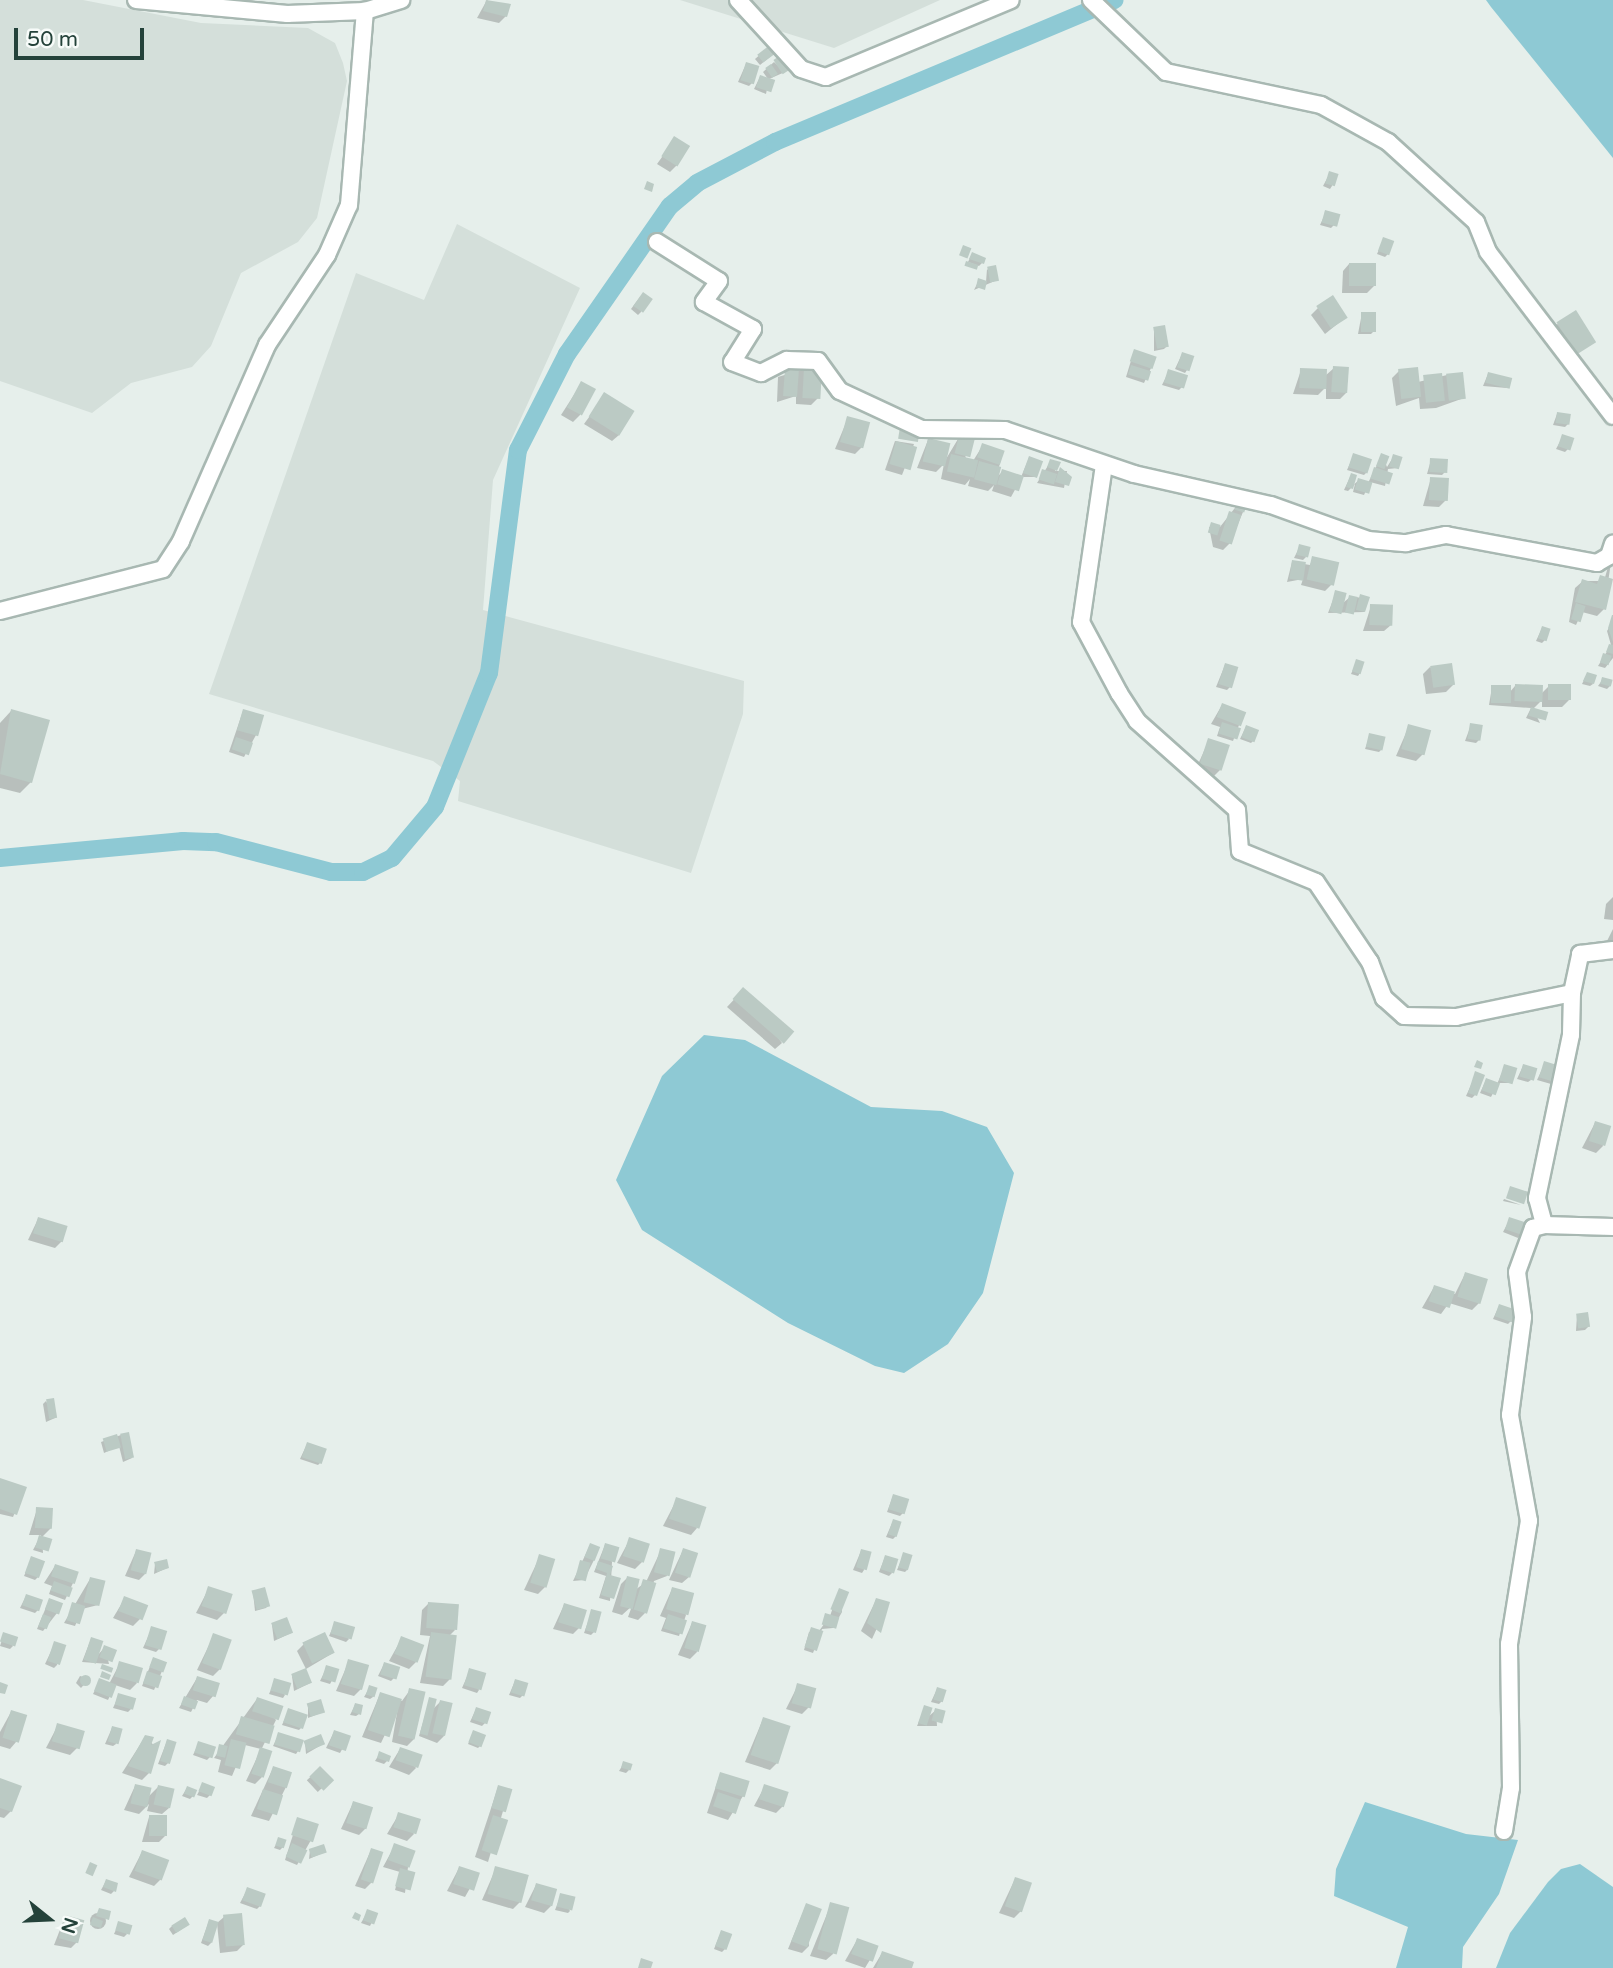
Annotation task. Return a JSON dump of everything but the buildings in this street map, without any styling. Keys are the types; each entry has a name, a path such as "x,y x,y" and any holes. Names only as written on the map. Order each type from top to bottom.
{"street":[{"path":"136,0 287,14 365,11 401,0"},
{"path":"738,0 801,69 826,77 1011,0"},
{"path":"1091,0 1166,72 1321,105 1388,142 1476,222 1488,252 1613,416"},
{"path":"0,611 163,569 181,541 267,345 327,255 349,205 365,11"},
{"path":"657,242 719,281 704,302 753,329 732,362 761,373 807,357 826,366 840,391 888,418 938,433 955,426 1005,430 1104,465 1272,505 1378,542 1446,535 1597,563 1609,556 1613,544"},
{"path":"1104,465 1081,622 1138,721 1237,810 1243,822 1240,851 1316,882 1370,962 1384,998 1404,1016 1456,1017 1572,993"},
{"path":"1544,1226 1537,1198 1572,1035 1572,993 1580,954 1613,950"},
{"path":"1504,1831 1511,1787 1509,1644 1529,1521 1510,1415 1523,1317 1517,1272 1534,1228 1613,1227"}],"shaded area":[{"path":"0,0 83,0 201,23 308,28 335,43 343,63 347,81 317,218 298,242 241,273 211,346 192,367 131,383 92,413 0,381"},
{"path":"680,0 940,0 834,48"},
{"path":"457,224 580,288 493,480 483,610 744,681 743,714 691,873 458,801 460,781 433,761 209,694 356,273 424,300"}],"water":[{"path":"1486,0 1613,0 1613,158 1491,7"},
{"path":"704,1035 745,1040 871,1107 942,1111 987,1127 1014,1173 983,1293 948,1344 904,1373 875,1366 788,1323 642,1230 616,1180 662,1076"},
{"path":"1365,1802 1466,1834 1518,1840 1499,1894 1463,1947 1462,1968 1396,1968 1408,1927 1334,1896 1336,1869"},
{"path":"1580,1864 1613,1887 1613,1968 1496,1968 1510,1933 1548,1882 1561,1869"}],"waterway":[{"path":"0,858 183,841 216,842 331,872 363,872 392,858 435,807 489,673 518,450 567,354 670,206 697,183 775,142 1114,0"}]}
